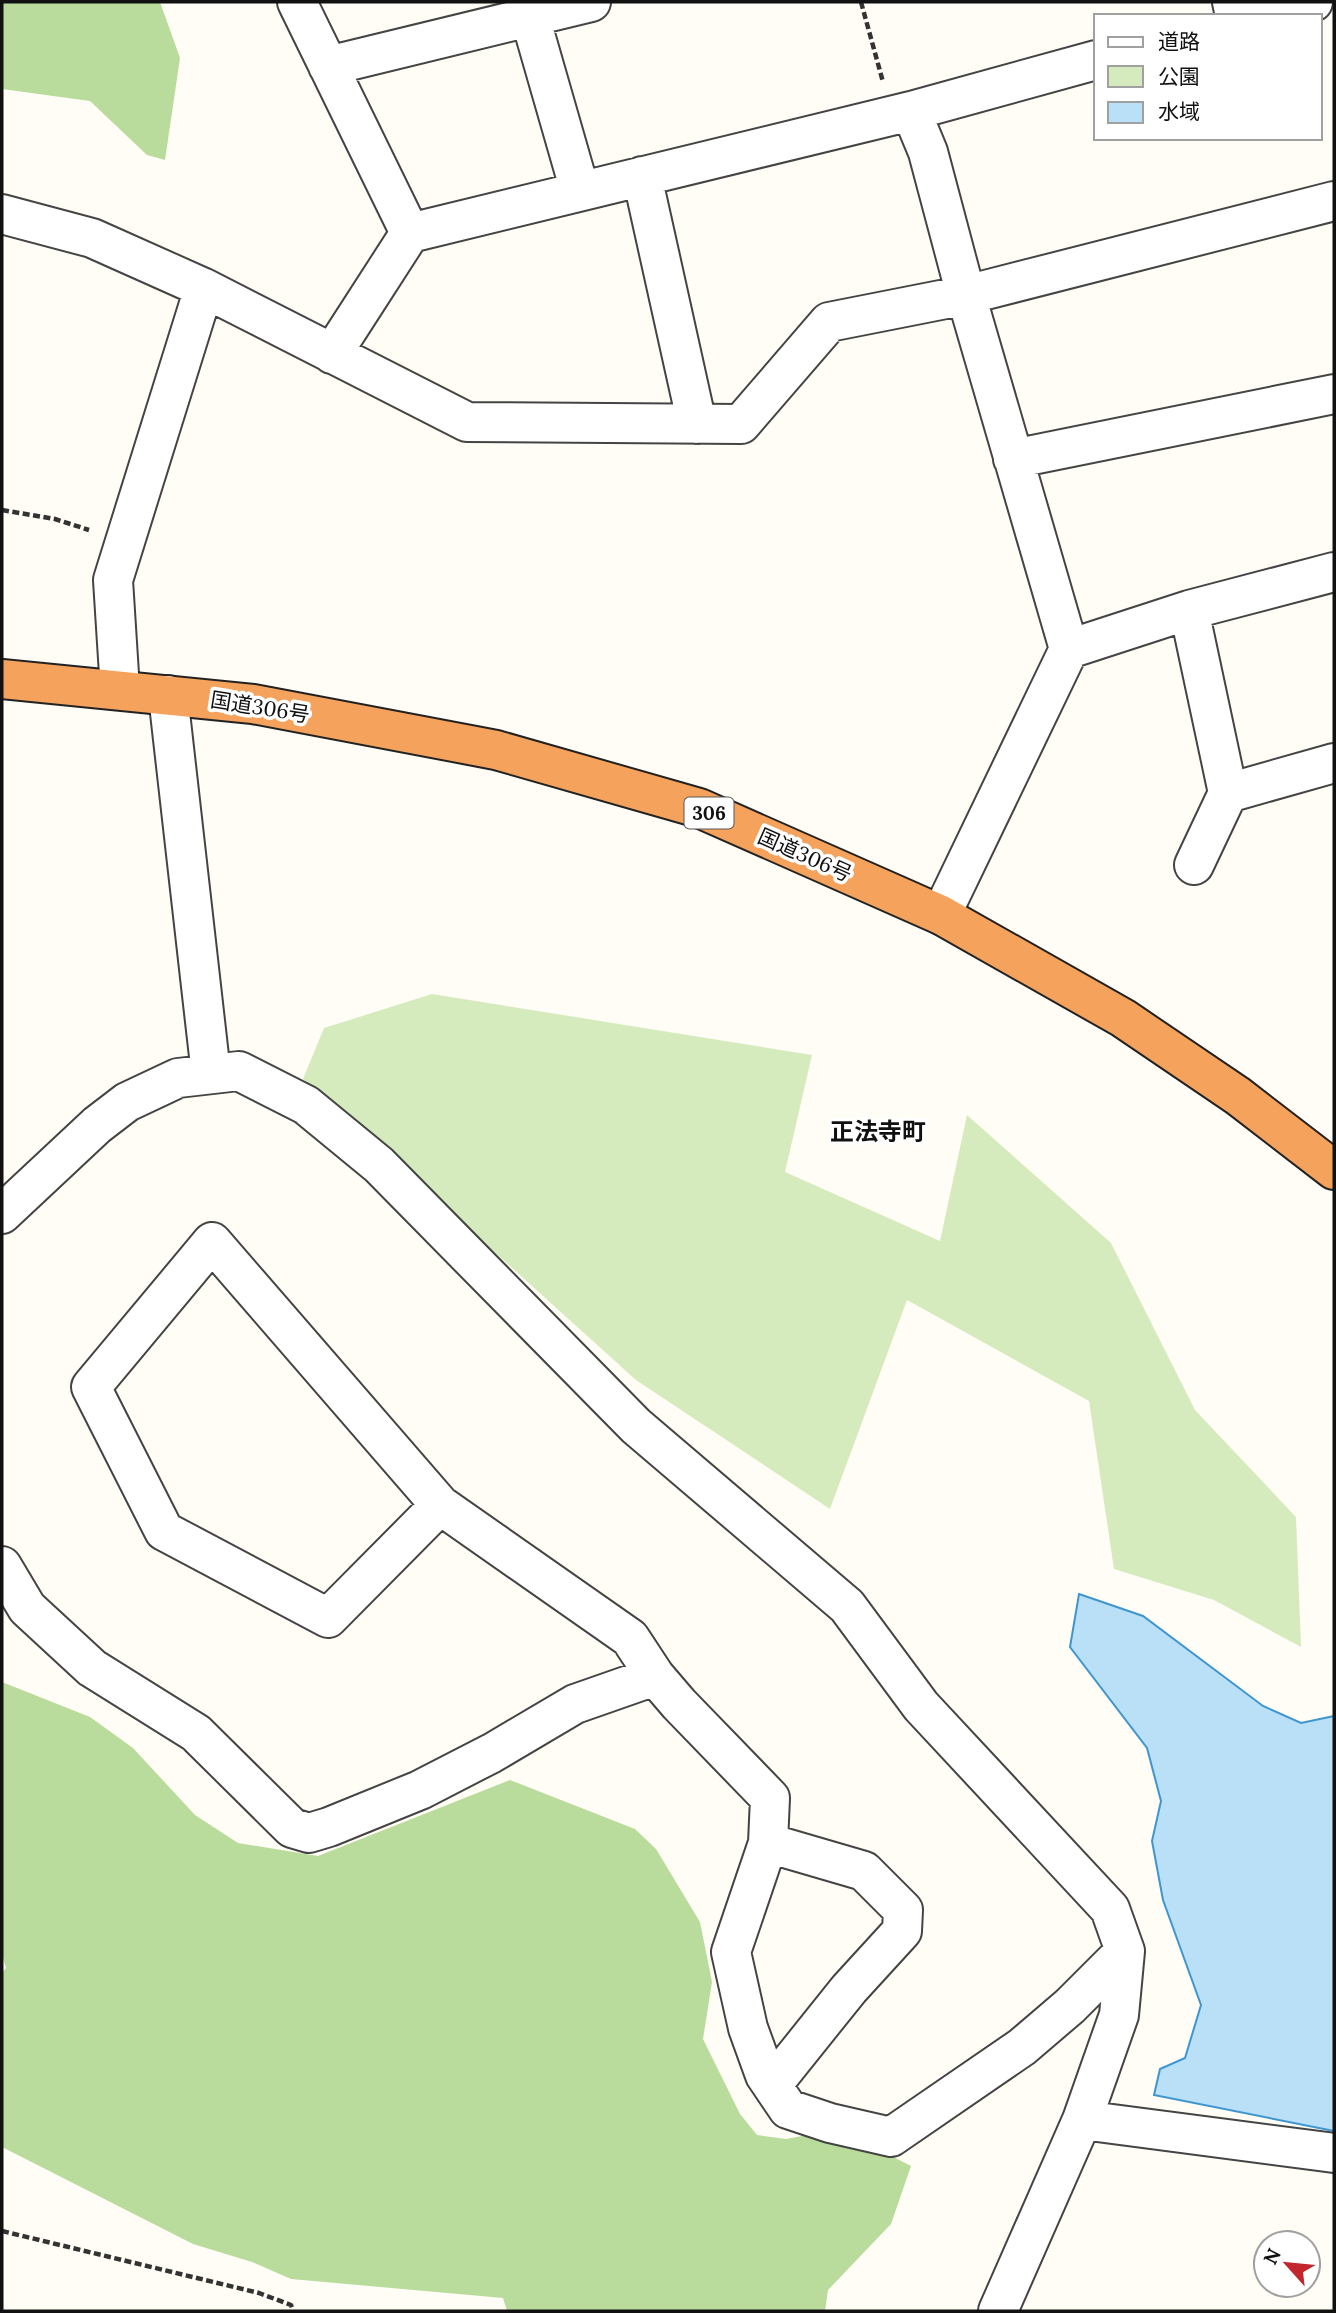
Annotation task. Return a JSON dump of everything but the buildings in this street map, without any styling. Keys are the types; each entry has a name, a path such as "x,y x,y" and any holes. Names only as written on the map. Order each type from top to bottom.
{"highway":[{"name":"国道306号","path":"2,679 253,704 496,750 699,808 941,915 1123,1018 1238,1096 1334,1170"}],"street":[{"path":"297,2 410,233"},
{"path":"328,66 591,2"},
{"path":"1268,14 1313,2"},
{"path":"530,17 580,191"},
{"path":"332,354 410,233 911,111 1094,61"},
{"path":"911,111 928,152 966,295 1069,649 941,915"},
{"path":"642,176 697,424"},
{"path":"2,214 92,238 204,288 467,422 741,424 829,322 966,295 1334,201"},
{"path":"120,690 114,580 204,288"},
{"path":"1013,459 1334,394"},
{"path":"1069,649 1189,610 1334,572"},
{"path":"1189,610 1228,793 1194,865"},
{"path":"168,695 211,1074"},
{"path":"1228,793 1334,763"},
{"path":"2,1214 97,1125 127,1102 178,1078 239,1071 306,1105 368,1157 636,1426 847,1605 921,1706 1110,1909 1125,1951 1119,2015 1082,2120 998,2311"},
{"path":"440,1505 328,1618 164,1531 91,1387 212,1242 440,1505 630,1638 655,1676 679,1704 770,1798 768,1843 731,1952 748,2028 765,2075 788,2109 830,2123 891,2137 1022,2047 1070,2006 1125,1951"},
{"path":"2,1566 27,1608 92,1668 196,1733 292,1828 309,1833 420,1790 492,1754 575,1704 655,1676"},
{"path":"768,1843 864,1871 902,1910 902,1931 849,1989 772,2085"},
{"path":"1082,2120 1334,2153"}],"path":[{"path":"2,510 55,519 125,542"},
{"path":"2,2231 260,2293 291,2305 293,2311"}],"green space":[{"path":"2,2 160,2 180,58 165,160 147,155 90,101 2,89"},
{"path":"432,994 812,1055 785,1172 940,1241 967,1115 1111,1243 1195,1410 1296,1517 1301,1647 1214,1600 1114,1569 1089,1401 907,1300 830,1509 636,1380 303,1079 324,1028"},
{"path":"2,1682 90,1717 133,1748 195,1815 238,1843 318,1856 510,1780 635,1829 656,1849 700,1922 712,1982 703,2039 740,2114 757,2135 786,2139 839,2129 911,2166 891,2224 828,2290 825,2311 507,2311 503,2298 291,2279 252,2262 193,2244 2,2147 2,1973 6,1968 2,1954"}],"water":[{"path":"1079,1594 1143,1616 1263,1706 1301,1723 1334,1716 1334,2131 1154,2095 1160,2069 1185,2058 1201,2005 1163,1900 1152,1841 1161,1801 1147,1748 1070,1647"}],"district":[{"name":"正法寺町","path":"878,1131"}]}
